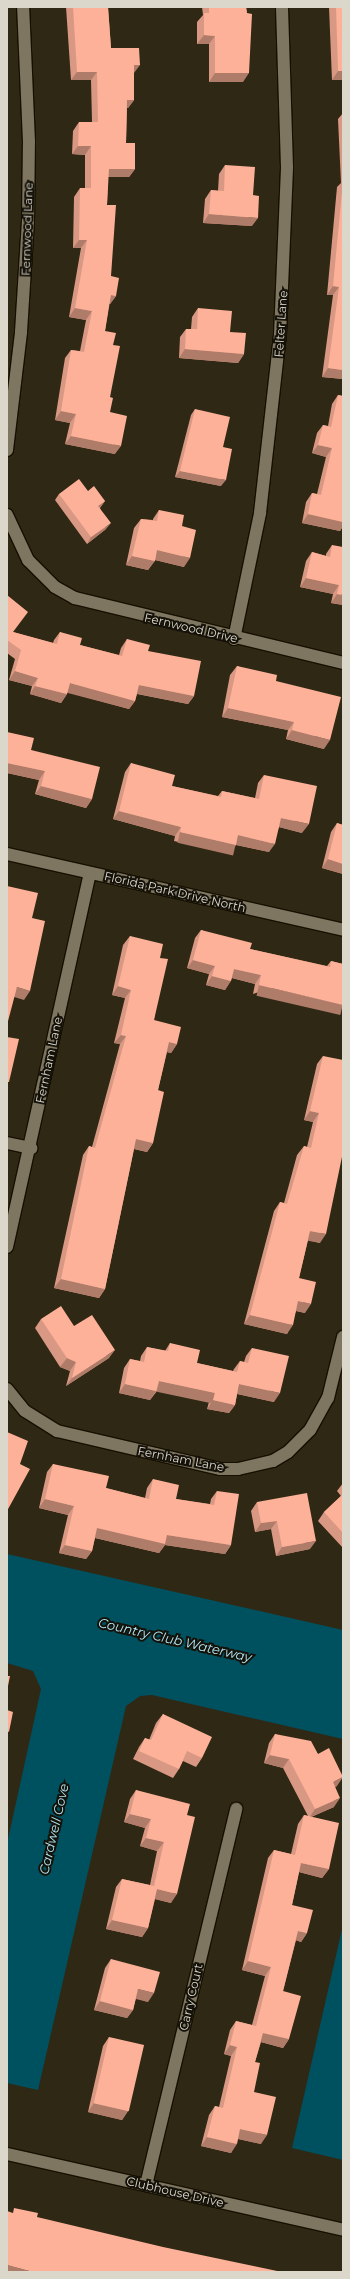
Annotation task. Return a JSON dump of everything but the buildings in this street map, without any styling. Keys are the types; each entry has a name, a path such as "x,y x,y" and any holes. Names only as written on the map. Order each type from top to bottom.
{"street":[{"name":"Fernwood Lane","path":"7,450 21,332 28,220 29,142 23,7"},
{"name":"Felter Lane","path":"234,638 260,513 281,319 287,167 282,7"},
{"name":"Fernwood Drive","path":"7,515 22,551 46,578 86,603 343,663"},
{"name":"Florida Park Drive North","path":"7,854 343,930"},
{"name":"Fernham Lane","path":"7,1248 90,873"},
{"path":"7,1143 30,1148"},
{"name":"Fernham Lane","path":"7,1389 25,1411 57,1431 220,1469 238,1469 273,1460 288,1452 310,1430 328,1398 343,1337"},
{"name":"Carry Court","path":"146,2185 236,1809"},
{"name":"Clubhouse Drive","path":"7,2154 343,2230"}],"water":[{"path":"7,1554 343,1630 343,1739 152,1695 140,1696 126,1706 38,2090 7,2083 7,1844 41,1689 33,1671 7,1663"},
{"path":"343,1925 343,2160 292,2148"}],"water label":[{"name":"Country Club Waterway","path":"175,1640"},
{"name":"Cardwell Cove","path":"54,1829"}]}
